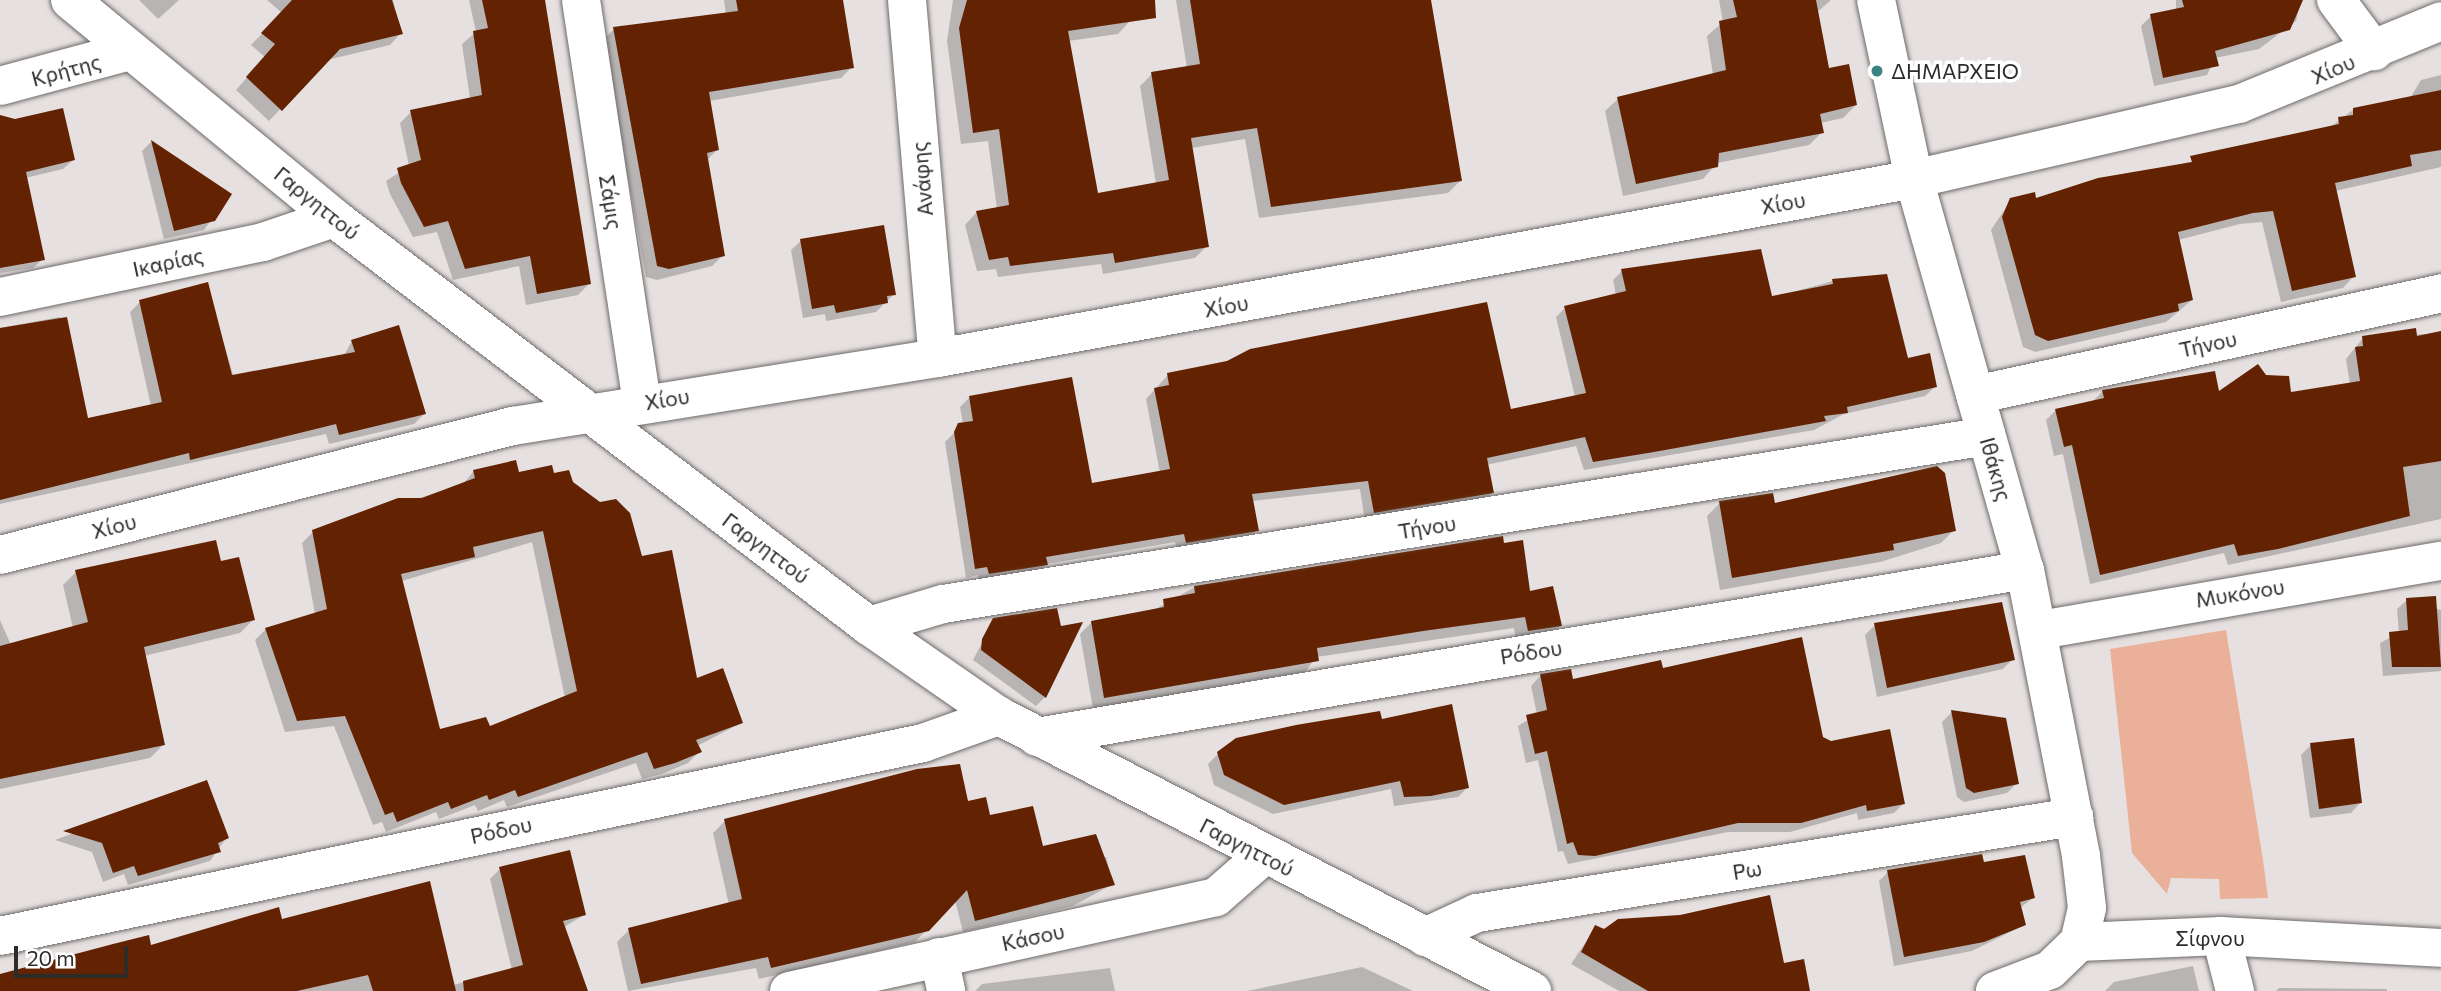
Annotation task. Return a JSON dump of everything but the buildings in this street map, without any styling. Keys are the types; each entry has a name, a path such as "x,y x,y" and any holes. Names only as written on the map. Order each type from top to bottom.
{"street":[{"name":"Γαργηττού","path":"70,0 334,218 588,414 869,626 999,716 1263,856 1532,991"},
{"path":"581,0 587,0"},
{"name":"Σάμις","path":"581,0 642,403"},
{"name":"Ανάφης","path":"907,0 938,358"},
{"name":"Ιθάκης","path":"1876,0 1914,179 2040,630 2074,817 2087,908 2079,942"},
{"path":"2336,0 2374,51"},
{"name":"Χίου","path":"0,555 513,426 642,403 938,358 1914,179 2239,104 2374,51 2441,21"},
{"name":"Κρήτης","path":"0,86 131,51"},
{"name":"Ικαρίας","path":"0,297 263,242 334,218"},
{"name":"Τήνου","path":"1975,395 2441,293"},
{"name":"Τήνου","path":"869,626 943,604 1987,436"},
{"name":"Μυκόνου","path":"2040,630 2441,561"},
{"name":"Ρόδου","path":"1037,737 2025,569"},
{"name":"Ρόδου","path":"0,936 923,743 999,716"},
{"name":"Ρω","path":"1424,937 1477,913 2074,817"},
{"name":"Κάσου","path":"789,991 943,974 1216,897 1263,856"},
{"path":"2221,936 2235,991"},
{"name":"Σίφνου","path":"2079,942 2221,936 2441,948"},
{"path":"1995,991 2050,970 2079,942"}],"shaded area":[{"path":"2226,630 2268,898 2220,899 2219,879 2171,878 2167,894 2132,853 2110,649"}],"place":[{"name":"ΔΗΜΑΡΧΕΙΟ","path":"1877,71"}]}
